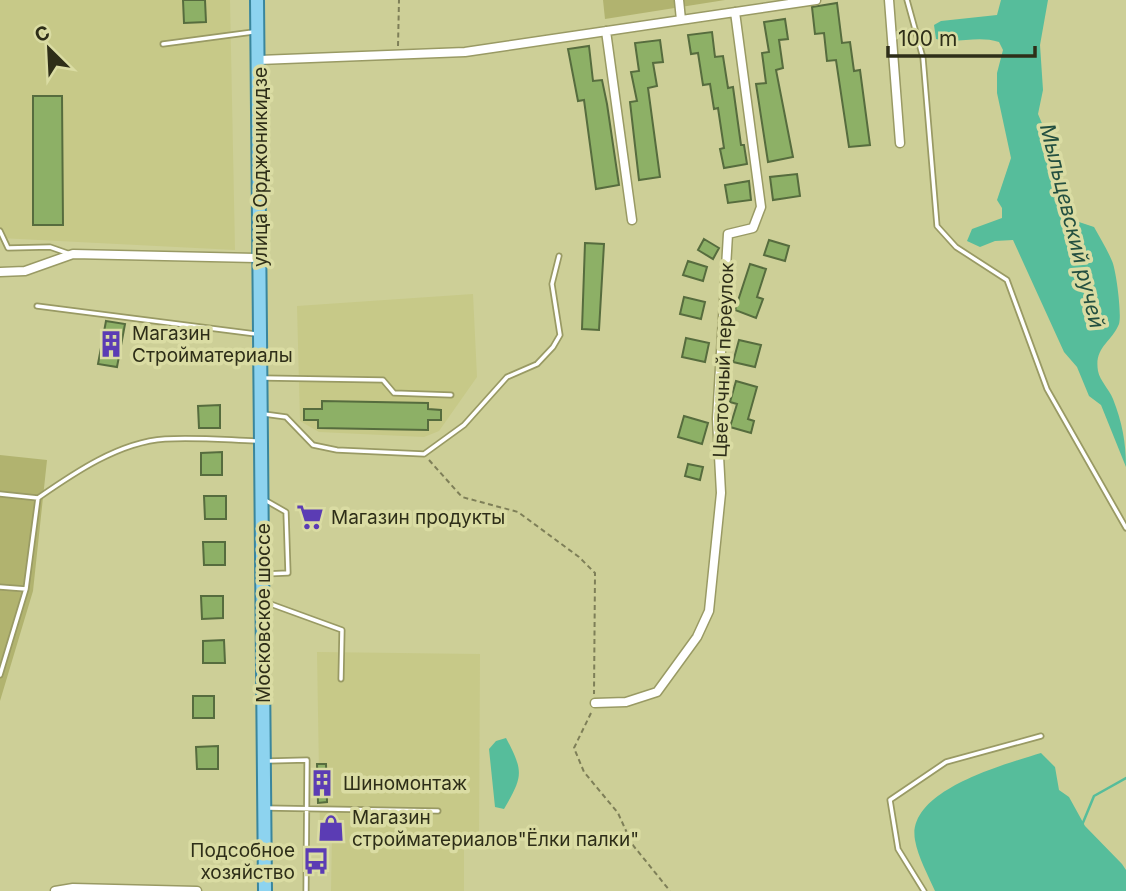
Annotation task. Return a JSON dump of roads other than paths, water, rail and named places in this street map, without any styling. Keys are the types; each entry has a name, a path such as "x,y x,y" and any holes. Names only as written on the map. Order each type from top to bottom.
{"main road":[{"name":"улица Орджоникидзе","path":"257,0 260,60 262,334"},
{"name":"Московское шоссе","path":"262,334 265,891"}],"street":[{"path":"679,0 681,20"},
{"path":"260,60 465,52 816,0"},
{"path":"889,0 900,143"},
{"name":"Цветочный переулок","path":"595,703 626,702 657,692 696,637 709,611 721,492 717,419 728,234 752,228 761,207 735,12"},
{"path":"606,31 632,220"},
{"path":"0,272 25,271 73,254 260,258"},
{"path":"55,891 73,888 197,891"}],"lane":[{"path":"907,0 923,58 937,226 956,247 1007,280 1046,389 1126,528"},
{"path":"163,44 258,31"},
{"path":"0,231 8,248 50,247 73,254"},
{"path":"262,414 286,417 313,445 337,450 424,454 464,425 507,377 537,364 553,347 560,335 552,284 559,256"},
{"path":"37,306 262,334"},
{"path":"262,378 383,380 394,393 451,395"},
{"path":"0,494 38,498 74,472 123,450 162,439 262,441"},
{"path":"0,675 26,589 38,498"},
{"path":"263,499 286,512 288,573 263,574"},
{"path":"0,587 26,589"},
{"path":"263,601 342,630 341,679"},
{"path":"925,891 898,849 890,800 946,762 1041,736"},
{"path":"264,762 307,760 306,891"},
{"path":"264,808 438,811"}],"water":[{"name":"Мыльцевский ручей","path":"1001,0 1048,0 1040,45 1043,90 1038,114 1057,159 1076,221 1094,227 1114,266 1120,319 1116,330 1098,356 1097,363 1099,375 1119,416 1126,467 1101,405 1089,396 1077,367 1064,352 1013,240 995,241 980,247 967,241 972,229 1002,218 1002,208 997,200 1011,158 997,93 997,73 1003,50 999,42 991,40 936,39 934,25 941,21 997,15"},
{"path":"506,738 516,759 519,774 515,789 504,809 495,807 489,749 496,741"},
{"path":"1041,753 1055,767 1059,790 1069,797 1085,826 1126,870 1126,891 935,891 915,840 916,822 926,807 942,793 983,772"}],"waterway":[{"path":"1082,825 1094,796 1126,778"}],"place":[{"name":"Магазин Стройматериалы","path":"111,344"},
{"name":"Магазин продукты","path":"310,517"},
{"name":"Шиномонтаж","path":"322,783"},
{"name":"Магазин стройматериалов\"Ёлки палки\"","path":"331,828"},
{"name":"Подсобное хозяйство","path":"316,861"}]}
